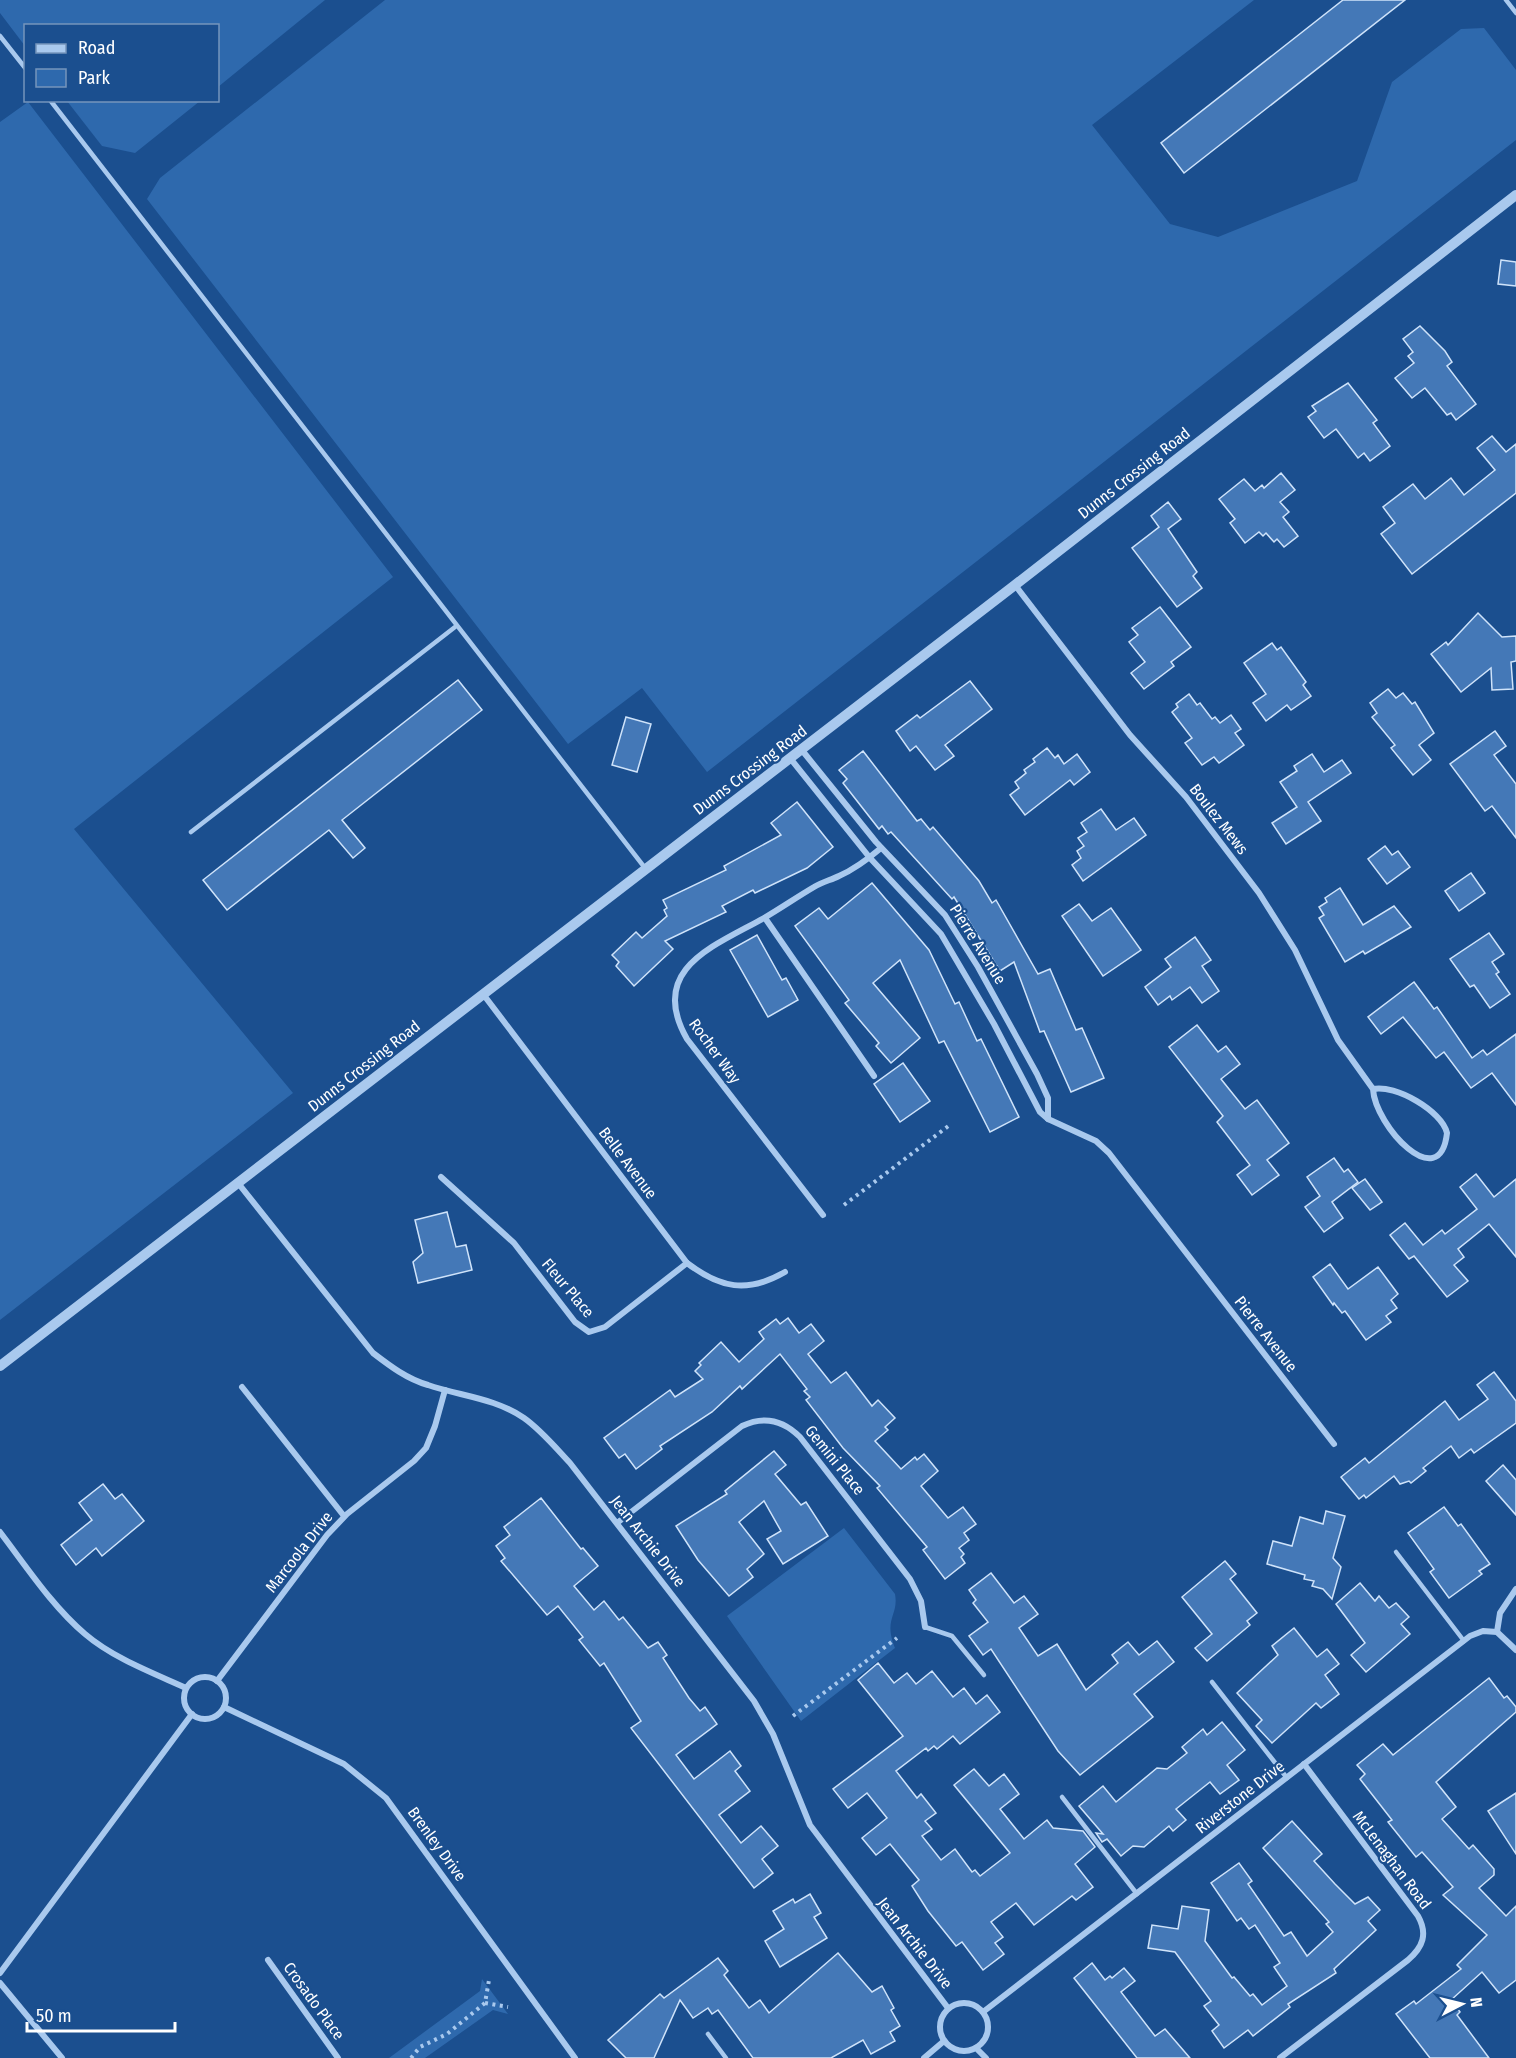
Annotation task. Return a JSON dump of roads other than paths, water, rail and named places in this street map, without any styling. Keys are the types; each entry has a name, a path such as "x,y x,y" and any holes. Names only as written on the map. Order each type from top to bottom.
{"street":[{"name":"Dunns Crossing Road","path":"0,1366 1015,585 1516,195"},
{"name":"Boulez Mews","path":"1015,585 1130,735 1186,797 1259,893 1299,959 1338,1040 1373,1089 1376,1109 1405,1149 1423,1157 1437,1155 1443,1149 1447,1133 1441,1119 1390,1088 1373,1089"},
{"name":"Pierre Avenue","path":"801,750 881,848 932,899 958,933 1037,1074 1048,1098 1048,1119"},
{"name":"Pierre Avenue","path":"790,758 870,858 941,934 1000,1035 1040,1112 1048,1119 1096,1141 1109,1153 1334,1444"},
{"name":"Rocher Way","path":"823,1215 687,1039 677,1021 674,1005 679,981 694,960 726,936 765,918 816,886 849,871 881,848"},
{"path":"765,918 874,1076"},
{"name":"Belle Avenue","path":"482,994 687,1263 718,1283 760,1284 785,1272"},
{"name":"Fleur Place","path":"441,1177 514,1243 575,1322 589,1332 605,1327 687,1263"},
{"name":"Jean Archie Drive","path":"238,1183 373,1353 398,1372 426,1385 485,1400 524,1418 542,1432 570,1463 754,1701 773,1734 810,1825 948,2008"},
{"path":"242,1387 344,1516"},
{"name":"Marcoola Drive","path":"218,1681 327,1535 344,1516 414,1461 426,1448 445,1390"},
{"name":"Gemini Place","path":"617,1523 742,1426 762,1420 783,1424 800,1437 910,1579 921,1601 925,1627"},
{"path":"0,1532 50,1596 85,1634 146,1669 186,1688"},
{"path":"1516,1589 1500,1613 1497,1632 1516,1650"},
{"name":"Riverstone Drive","path":"983,2012 1464,1641 1483,1631 1497,1632"},
{"path":"200,1677 218,1681 225,1693 224,1707 210,1718 203,1719 192,1714 184,1700 186,1688 200,1677"},
{"name":"Brenley Drive","path":"224,1707 344,1764 386,1798 575,2058"},
{"path":"0,1973 192,1714"},
{"name":"McLenaghan Road","path":"1280,2058 1408,1960 1417,1952 1424,1938 1423,1924 1418,1916 1304,1764"},
{"name":"Crosado Place","path":"268,1960 338,2058"},
{"path":"0,1983 62,2058"},
{"path":"963,2003 970,2004 983,2012 987,2032 976,2048 956,2050 944,2041 940,2028 948,2008 963,2003"},
{"path":"924,2058 944,2041"},
{"path":"976,2048 986,2058"}],"lane":[{"path":"1506,0 1516,13"},
{"path":"0,36 24,66"},
{"path":"52,102 455,627 645,868"},
{"path":"191,832 455,627"},
{"path":"1396,1552 1464,1641"},
{"path":"925,1627 952,1636 984,1675"},
{"path":"1212,1682 1287,1778"},
{"path":"1062,1797 1137,1894"},
{"path":"708,2034 726,2058"}]}
